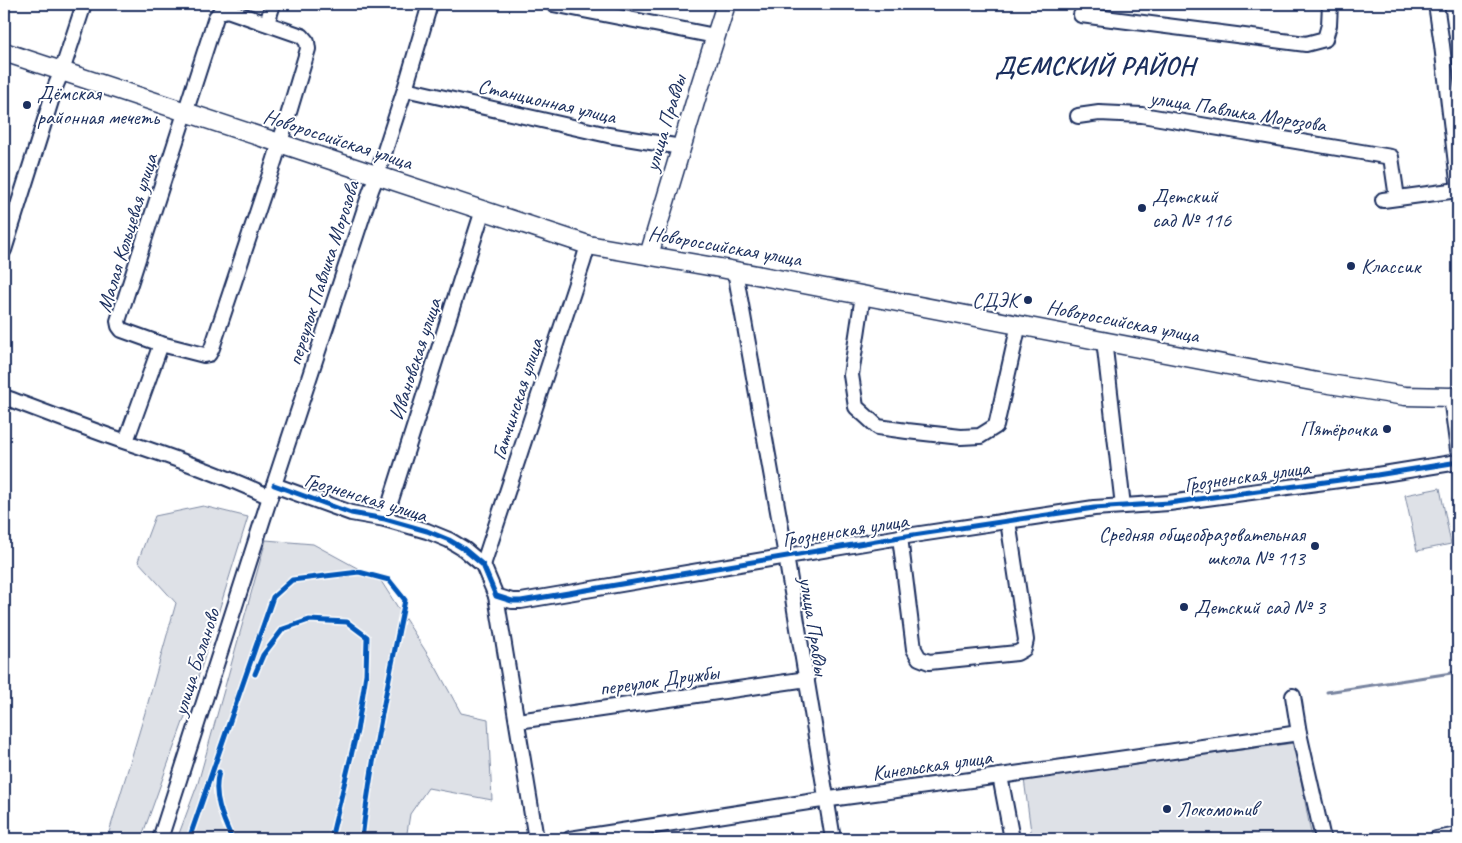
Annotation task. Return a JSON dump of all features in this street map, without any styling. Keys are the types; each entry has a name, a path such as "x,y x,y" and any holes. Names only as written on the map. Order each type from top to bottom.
{"main road":[{"name":"улица Правды","path":"649,255 726,4"},
{"name":"Новороссийская улица","path":"4,52 588,245 1019,324 1317,382 1405,396 1455,397"}],"street":[{"path":"4,250 56,85 84,4"},
{"path":"266,23 273,4"},
{"name":"переулок Павлика Морозова","path":"272,491 370,190 377,175 405,89 430,4"},
{"path":"553,4 716,36"},
{"path":"1082,15 1306,44 1325,39 1329,25 1330,4"},
{"path":"1436,4 1458,181"},
{"name":"Малая Кольцевая улица","path":"227,10 266,23 302,36 307,42 308,50 279,144 212,348 209,354 204,355 161,344 122,330 118,321 185,112 216,17 220,12 227,10"},
{"name":"Станционная улица","path":"405,89 608,136 681,147"},
{"name":"улица Павлика Морозова","path":"1078,116 1100,112 1142,115 1391,157 1390,199 1458,190"},
{"name":"Ивановская улица","path":"385,519 483,210"},
{"name":"Гатчинская улица","path":"483,565 588,245"},
{"name":"улица Правды","path":"735,271 786,556 833,839"},
{"path":"863,295 851,375 856,407 878,427 961,437 980,436 996,426 1019,324"},
{"path":"1104,340 1123,506"},
{"path":"126,442 161,344"},
{"name":"Грозненская улица","path":"4,397 172,457 253,489 272,491 352,513 385,519 449,540 464,549 483,565 496,596 512,601 900,537 1094,508 1169,504 1458,462"},
{"path":"1455,397 1458,450"},
{"name":"улица Баланово","path":"160,839 272,491"},
{"path":"900,537 914,649 919,658 930,662 1017,653 1024,648 1026,640 1008,521"},
{"path":"496,596 536,839"},
{"name":"переулок Дружбы","path":"518,721 807,679"},
{"path":"1293,696 1299,733 1323,839"},
{"name":"Кинельская улица","path":"570,839 826,799 1299,733"},
{"path":"1000,776 1012,839"},
{"path":"1436,839 1458,835"}],"shaded area":[{"path":"1440,488 1451,544 1417,551 1405,495"},
{"path":"203,506 248,517 192,697 141,839 107,839 176,603 138,561 155,516"},
{"path":"266,540 313,544 381,581 437,669 461,713 488,719 492,800 428,788 410,814 406,839 177,839 198,783"},
{"name":"Локомотив","path":"1294,743 1312,839 1032,839 1024,779"}],"waterway":[{"path":"1327,692 1458,672"}],"cycle path":[{"path":"274,485 351,513 385,519 427,531 449,540 464,549 483,565 496,596 512,601 521,601 900,537 1094,508 1169,503 1458,462"},
{"path":"189,839 273,597 292,580 359,572 389,580 405,600 375,749 362,839"},
{"path":"255,674 263,655 283,629 309,620 347,622 367,637 366,674 357,731 331,839"},
{"path":"219,772 217,781 218,798 222,815 232,839"}],"place":[{"name":"Дёмская районная мечеть","path":"27,105"},
{"name":"Детский сад № 116","path":"1142,208"},
{"name":"Классик","path":"1351,266"},
{"name":"СДЭК","path":"1028,300"},
{"name":"Пятёрочка","path":"1387,429"},
{"name":"Средняя общеобразовательная школа № 113","path":"1315,546"},
{"name":"Детский сад № 3","path":"1184,607"},
{"name":"Локомотив","path":"1167,809"}],"district":[{"name":"ДЕМСКИЙ РАЙОН","path":"1095,65"}]}
